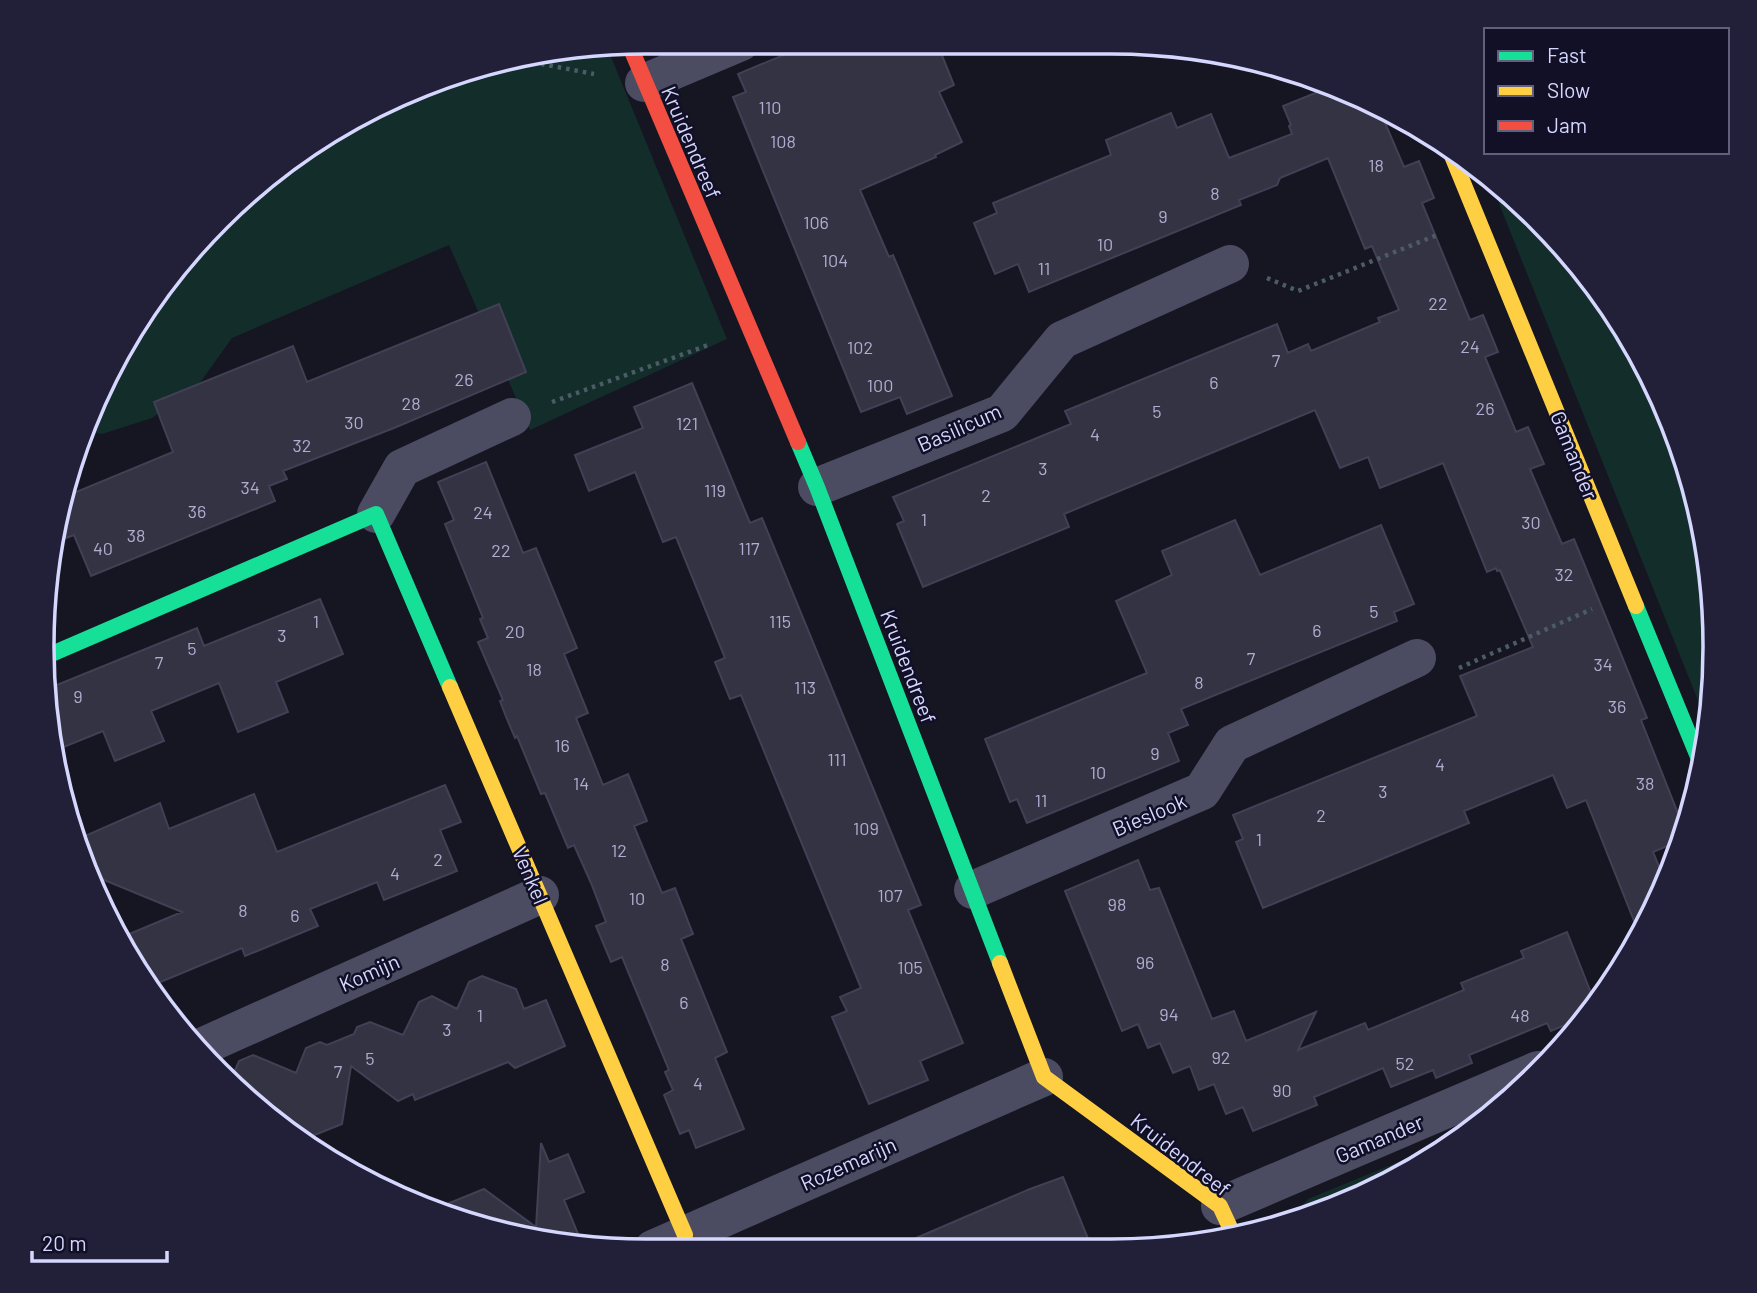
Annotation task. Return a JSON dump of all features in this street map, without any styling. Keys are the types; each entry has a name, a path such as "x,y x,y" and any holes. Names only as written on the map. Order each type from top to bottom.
{"street":[{"path":"645,83 713,54"},
{"name":"Kruidendreef","path":"633,55 817,487 1044,1077 1226,1220"},
{"name":"Gamander","path":"1456,166 1694,746"},
{"name":"Basilicum","path":"817,487 1002,412 1062,340 1230,264"},
{"path":"54,653 376,514 402,468 512,417"},
{"name":"Venkel","path":"376,514 540,895 668,1239"},
{"name":"Bieslook","path":"973,890 1202,791 1232,744 1417,658"},
{"name":"Komijn","path":"208,1044 540,895"},
{"name":"Rozemarijn","path":"676,1239 1044,1077"},
{"name":"Gamander","path":"1226,1220 1510,1084"}],"path":[{"path":"542,64 645,83"},
{"path":"1230,264 1298,290 1478,218"},
{"path":"512,417 750,330"},
{"path":"1417,658 1457,668 1631,592"}],"green space":[{"path":"611,56 727,339 530,430 449,245 232,338 197,387 152,418 102,434 95,432 99,420 115,385 154,317 201,256 256,201 286,177 350,134 420,99 493,74 569,59"},
{"path":"1497,197 1556,256 1603,317 1642,385 1658,420 1683,493 1698,569 1703,646 1700,704"},
{"path":"1410,1157 1337,1194 1300,1207 1308,1199"}],"building":[{"path":"786,54 941,54 954,85 939,92 962,142 935,155 936,157 860,190 889,257 893,255 952,396 907,414 900,397 861,412 733,97 746,92 738,74"},
{"path":"1318,92 1337,99 1385,122 1404,167 1419,161 1434,198 1422,203 1470,320 1483,315 1498,352 1485,357 1516,432 1528,427 1544,464 1530,469 1562,544 1574,539 1647,718 1641,720 1678,814 1668,846 1653,852 1660,868 1634,922 1586,800 1567,808 1553,775 1464,811 1469,823 1263,908 1236,842 1243,839 1233,815 1477,716 1460,676 1533,647 1500,570 1497,571 1496,568 1487,572 1443,463 1380,488 1368,457 1340,468 1315,410 1064,514 1069,527 923,587 897,524 904,521 893,497 1071,424 1065,411 1277,324 1288,353 1308,344 1311,351 1380,322 1378,318 1399,310 1372,246 1365,249 1328,158 1280,178 1277,185 1239,200 1241,205 1029,292 1018,264 995,274 974,223 997,213 993,203 1111,155 1106,140 1171,113 1177,128 1211,114 1229,158 1292,134 1283,106"},
{"path":"499,304 526,372 283,471 287,479 269,486 275,501 91,576 74,535 65,538 74,493 173,452 154,402 293,346 307,382"},
{"path":"692,383 750,523 762,518 921,905 908,910 963,1043 920,1061 928,1080 869,1104 832,1017 847,1011 840,997 861,988 741,695 730,699 715,662 725,658 676,537 663,542 635,472 589,491 575,455 643,428 634,407"},
{"path":"486,462 523,553 536,548 577,648 564,654 588,713 576,718 603,785 628,774 647,821 634,826 662,893 675,888 693,934 681,939 727,1052 715,1058 744,1129 696,1148 689,1130 680,1134 664,1095 673,1090 665,1072 669,1070 622,957 611,962 596,926 606,922 591,883 574,845 568,848 545,793 541,794 507,719 500,701 503,700 478,642 488,638 480,619 483,618 445,524 454,520 438,482"},
{"path":"1235,520 1260,575 1381,525 1414,604 1394,612 1397,621 1181,709 1188,725 1168,733 1179,761 1027,823 1017,799 1010,802 985,739 1147,673 1116,601 1172,575 1162,551"},
{"path":"320,599 343,654 276,682 288,712 238,732 219,683 151,711 164,741 115,761 103,731 63,747 56,685 197,628 204,646"},
{"path":"445,785 461,822 440,830 457,871 384,900 377,882 310,909 318,926 245,956 242,948 159,983 129,934 182,912 102,879 86,836 160,803 169,829 254,794 277,852"},
{"path":"1138,860 1150,890 1159,888 1212,1019 1234,1011 1246,1041 1316,1012 1298,1050 1365,1023 1368,1030 1464,990 1461,983 1524,958 1521,951 1567,932 1591,992 1566,1025 1551,1031 1547,1023 1469,1055 1472,1063 1436,1078 1433,1070 1391,1087 1383,1068 1314,1097 1317,1105 1253,1131 1243,1107 1226,1114 1214,1084 1199,1090 1190,1066 1173,1073 1160,1043 1148,1048 1138,1024 1122,1031 1065,891"},
{"path":"482,976 516,989 524,1009 546,1000 565,1046 515,1068 508,1062 415,1100 413,1094 398,1101 351,1066 342,1124 313,1136 256,1092 235,1071 239,1061 253,1055 296,1073 306,1048 320,1042 327,1045 354,1034 357,1027 370,1022 403,1035 419,1002 432,996 457,1009 469,982"},
{"path":"541,1143 549,1162 568,1154 584,1192 564,1200 578,1235 569,1234 493,1219 447,1204 484,1189 536,1227"},
{"path":"1063,1177 1088,1239 914,1239"}],"traffic: fast":[{"path":"798,442 1000,963"},
{"path":"54,653 376,514 450,687"},
{"path":"1636,606 1694,747"}],"traffic: slow":[{"path":"1456,166 1636,606"},
{"path":"450,687 685,1235"},
{"path":"1000,963 1044,1077 1220,1206 1229,1226"}],"traffic: jam":[{"path":"634,55 798,442"}]}
